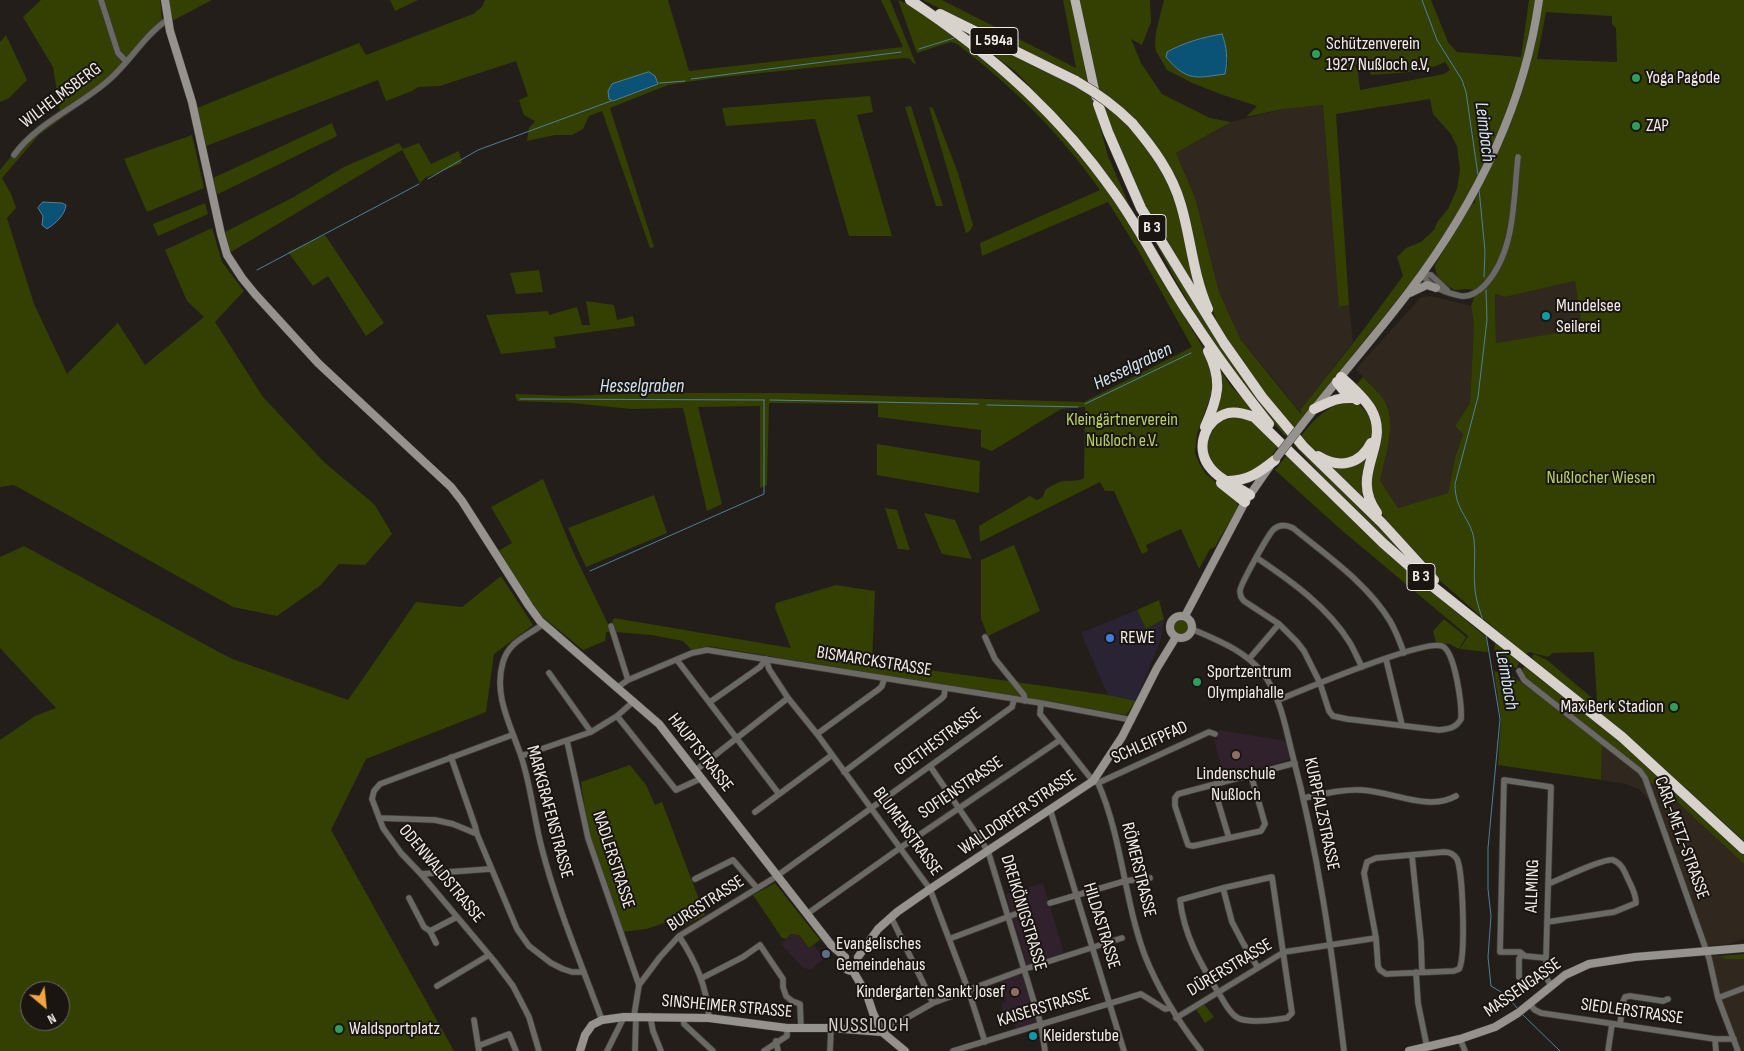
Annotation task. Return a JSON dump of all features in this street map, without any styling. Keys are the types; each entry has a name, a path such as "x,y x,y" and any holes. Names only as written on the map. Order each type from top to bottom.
{"highway":[{"name":"L 594a","path":"911,0 1076,81 1098,94 1132,123 1156,152 1174,187 1181,204 1201,291 1224,343"},
{"name":"L 594a","path":"911,0 984,53 1036,101 1073,139 1113,191 1177,295"},
{"name":"B 3","path":"1098,104 1114,157 1129,196 1177,295 1241,389 1274,430 1314,475 1383,543 1431,585 1622,737 1744,849"},
{"name":"B 3","path":"1098,104 1141,208 1224,343 1262,397 1303,446 1382,523 1462,609"},
{"path":"1190,316 1213,360 1218,384 1216,403 1202,434 1200,454 1205,466 1212,475 1248,499"},
{"path":"1303,446 1322,458 1344,464 1362,457 1373,441 1374,426 1368,410 1344,391 1339,380"},
{"path":"1339,380 1370,407 1376,423 1377,439 1367,470 1366,486 1373,508 1382,523"},
{"path":"1314,409 1341,397 1355,398"},
{"path":"1248,499 1215,473 1208,465 1203,452 1203,441 1207,429 1216,418 1234,412 1254,417 1314,475"},
{"path":"1227,481 1249,478 1260,472 1276,458"}],"main road":[{"name":"HAUPTSTRASSE","path":"165,0 167,20 192,102 213,201 227,255 242,278 318,363 451,488 462,501 529,606 543,624 659,724 832,946 845,957 844,967 848,971 853,971 864,988 872,1013 882,1032 905,1051"},
{"name":"B 3","path":"1075,0 1088,66 1098,104"},
{"path":"1184,616 1225,538 1248,499 1276,458 1406,295 1426,274 1431,261 1470,200 1505,128 1518,93 1532,44 1539,0"},
{"path":"1406,295 1423,286 1436,288"},
{"path":"1184,616 1190,620 1192,629 1186,636 1176,637 1171,632 1170,623 1176,617 1184,616"},
{"name":"WALLDORFER STRASSE","path":"858,957 873,935 891,917 930,889 1095,782 1132,720 1157,668 1176,637"},
{"name":"MASSENGASSE","path":"1409,1051 1460,1039 1495,1027 1520,1011 1551,985 1571,972 1589,964 1608,960 1744,948"},
{"path":"845,957 851,954 858,957 859,967 853,971"},
{"name":"SINSHEIMER STRASSE","path":"602,1020 624,1016 709,1018 788,1028 831,1028 882,1032"},
{"path":"580,1051 588,1029 596,1022 602,1020"}],"street":[{"path":"101,0 118,53 126,61"},
{"name":"WILHELMSBERG","path":"14,155 31,136 109,80 167,20"},
{"path":"1453,294 1426,274 1425,280 1436,288 1453,294 1460,296 1468,296 1482,288 1498,270 1508,243 1518,157"},
{"path":"1278,700 1320,683 1362,667 1404,653 1437,645 1448,650 1451,656 1462,714 1459,723 1451,729 1439,730 1347,719 1333,716 1328,711 1320,683 1304,651 1288,632 1241,598 1240,587 1274,529 1282,525 1293,528 1348,573 1366,591 1389,620 1404,653"},
{"path":"1257,558 1281,574 1318,605 1349,642 1362,667"},
{"name":"MARKGRAFENSTRASSE","path":"543,624 509,648 503,660 500,675 500,691 512,735 521,756 541,848 550,879 602,1020"},
{"path":"1249,659 1278,624"},
{"path":"611,626 628,680"},
{"name":"KURPFALZSTRASSE","path":"1192,629 1216,639 1249,659 1263,673 1278,700 1314,840 1331,944 1344,1051"},
{"path":"985,637 996,659 1024,695 1025,701"},
{"name":"BISMARCKSTRASSE","path":"618,687 628,680 692,653 707,650 1040,703 1132,720"},
{"path":"710,702 760,667 766,659"},
{"name":"BLUMENSTRASSE","path":"766,659 769,668 788,698 817,734 930,889 968,990 985,1042"},
{"path":"1386,659 1402,725"},
{"path":"677,660 779,794"},
{"name":"CARL-METZ-STRASSE","path":"1519,671 1524,680 1640,771 1649,789 1706,951 1718,998 1734,1039 1740,1049"},
{"path":"549,673 591,732"},
{"path":"817,734 879,689 884,679"},
{"path":"844,772 941,699 944,696 945,688"},
{"path":"696,770 788,698"},
{"name":"GOETHESTRASSE","path":"777,876 1012,707 1014,700"},
{"path":"521,756 591,732 617,716 634,701"},
{"name":"RÖMERSTRASSE","path":"1040,703 1040,714 1095,782 1114,833 1145,955 1170,1008 1201,1051"},
{"path":"617,716 676,790 702,778"},
{"name":"SCHLEIFPFAD","path":"1095,782 1209,732 1215,734"},
{"name":"ODENWALDSTRASSE","path":"512,735 376,787 372,799 388,836 401,854 421,874 513,986 524,1005 539,1051"},
{"name":"SOFIENSTRASSE","path":"807,914 958,808 1060,740"},
{"name":"NADLERSTRASSE","path":"567,741 588,838 639,985"},
{"path":"755,812 832,755"},
{"path":"451,757 475,826 476,834 516,929 529,946 551,963 572,972 584,972"},
{"path":"1251,775 1265,824 1261,830 1194,846 1188,845 1185,841 1175,806 1175,798 1179,794 1295,763"},
{"name":"DREIKÖNIGSTRASSE","path":"930,766 988,851 1041,1025 1045,1051"},
{"name":"ALLMING","path":"1522,954 1520,952 1500,952 1504,780 1551,787 1546,958 1547,979 1551,985"},
{"path":"1213,785 1229,838"},
{"path":"1304,798 1330,792 1360,790 1378,791 1422,802 1446,801 1456,796"},
{"name":"HILDASTRASSE","path":"1050,810 1124,1051"},
{"path":"379,818 435,820 453,824 476,834"},
{"path":"1450,852 1456,859 1460,869 1463,922 1461,965 1459,969 1454,971 1386,974 1380,970 1376,938 1364,873 1367,862 1376,858 1450,852"},
{"path":"1412,856 1421,942 1418,998 1427,1047"},
{"path":"694,879 733,860 757,888"},
{"path":"1547,922 1614,912 1636,902 1636,896 1623,868 1615,861 1610,860 1598,863 1548,884"},
{"path":"421,874 490,869"},
{"name":"BURGSTRASSE","path":"639,985 679,936 777,876"},
{"path":"1050,903 1126,881 1150,878"},
{"path":"1272,878 1284,952 1293,1009 1292,1013 1287,1018 1241,1019 1230,1011 1203,969 1192,946 1182,914 1180,900 1223,888 1272,878"},
{"path":"1223,888 1234,927 1258,968"},
{"path":"409,898 424,927 430,931 436,943"},
{"path":"949,938 1026,910"},
{"path":"430,931 457,917"},
{"path":"891,917 933,1003"},
{"path":"679,936 702,978 708,1000 709,1018"},
{"path":"882,1032 933,1003 1024,969 1122,938"},
{"name":"DÜRERSTRASSE","path":"1176,1018 1284,952 1376,938"},
{"name":"SINSHEIMER STRASSE","path":"702,978 743,957 759,943 783,979 786,996 800,1004 801,1028"},
{"path":"1519,978 1519,959 1522,954 1524,956 1546,958"},
{"path":"437,986 489,955"},
{"path":"635,1051 635,1016 639,985"},
{"path":"1718,998 1744,988"},
{"name":"KAISERSTRASSE","path":"953,1051 1141,994 1165,1009 1170,1008"},
{"path":"1620,1025 1622,1002 1625,997 1668,1000"},
{"name":"SIEDLERSTRASSE","path":"1529,1004 1541,1013 1715,1039 1734,1039"},
{"path":"607,1051 624,1016"},
{"path":"650,1016 661,1051"},
{"path":"683,1017 684,1024 710,1046 713,1051"},
{"path":"474,1020 478,1049 509,1034 516,1051"},
{"path":"1608,1051 1612,1024"},
{"path":"764,1051 787,1036 788,1028"},
{"path":"830,1051 831,1028"},
{"path":"1460,1039 1466,1051"},
{"path":"1715,1039 1716,1051"},
{"path":"776,1042 778,1051"}],"shaded area":[{"path":"1323,105 1340,307 1349,305 1353,342 1301,409 1302,415 1241,340 1219,292 1195,197 1176,153 1231,122 1283,109"},
{"path":"1575,281 1583,330 1496,343 1495,294 1505,297"},
{"path":"1431,296 1471,306 1474,325 1470,403 1455,426 1463,433 1455,458 1448,493 1398,508 1379,481 1390,436 1383,398 1356,369 1421,297"},
{"path":"1137,610 1146,629 1164,619 1161,639 1136,701 1108,695 1081,633"},
{"name":"Lindenschule Nußloch","path":"1219,730 1286,741 1290,759 1224,778 1214,740 1217,740"},
{"path":"1602,744 1636,772 1642,780 1650,801 1640,790 1626,784 1601,780"},
{"path":"1650,782 1675,800 1744,864 1744,939 1730,944 1706,946"},
{"path":"1043,883 1064,953 1027,965 1006,894"},
{"path":"791,935 798,935 809,948 814,945 824,959 810,970 802,967 781,944"},
{"path":"1717,955 1726,959 1744,959 1744,1051 1742,1051 1704,956"},
{"name":"Kindergarten Sankt Josef","path":"1022,974 1037,1022 1016,1029 1013,1018 1006,1020 1001,1004 1006,1001 1000,981"}],"green space":[{"path":"41,0 160,0 162,21 153,29 158,31 113,81 39,135 2,178 16,208 7,218 34,304 67,374 118,323 145,365 204,317 187,301 165,250 212,228 222,262 244,291 215,322 263,397 324,462 375,505 392,534 365,565 339,564 321,585 277,616 233,607 14,485 0,487 0,170 18,148 21,141 60,110 53,67 23,17"},
{"path":"168,0 212,0 171,20"},
{"path":"390,0 418,0 395,11"},
{"path":"485,0 668,0 689,71 903,47 881,0 890,0 916,64 910,59 904,58 714,78 668,85 610,108 654,247 650,248 602,111 589,116 583,129 572,135 555,135 527,141 529,128 535,121 524,115 519,100 528,96 516,61 440,86 418,87 386,101 378,80 206,146 197,108 359,43 366,55 473,14 482,7"},
{"name":"Kleingärtnerverein Nußloch e.V.","path":"898,0 915,7 952,32 1039,107 1109,191 1205,351 1215,384 1197,434 1195,453 1206,474 1237,500 1238,507 1215,547 1210,549 1199,569 1181,529 1146,545 1148,551 1142,554 1114,491 1105,491 1100,482 980,542 979,526 1030,496 1037,500 1043,497 1045,490 1056,483 1084,478 1085,407 1061,409 992,451 981,447 981,430 878,417 878,404 769,403 767,485 760,488 760,406 698,407 722,504 707,511 683,408 631,409 572,403 517,401 515,394 567,396 650,393 789,393 1084,402 1192,347 1138,250 1108,202 982,256 980,243 1100,190 1052,130 1016,94 957,44 951,42 917,53"},
{"path":"923,0 942,0 1076,68 1063,0 1071,0 1088,83"},
{"name":"Nußlocher Wiesen","path":"1078,0 1150,0 1151,22 1142,45 1131,39 1141,63 1162,94 1210,118 1231,122 1176,153 1195,197 1219,292 1241,340 1301,414 1301,409 1403,276 1397,257 1406,248 1421,242 1434,230 1438,221 1448,209 1457,189 1460,170 1457,146 1450,133 1433,114 1430,99 1336,114 1349,305 1339,307 1323,105 1283,109 1246,117 1257,106 1192,83 1167,70 1156,51 1155,45 1156,32 1164,0 1431,0 1448,42 1457,52 1521,57 1529,0 1536,0 1527,50 1512,104 1484,168 1486,178 1522,91 1534,46 1542,0 1744,0 1744,841 1649,755 1532,657 1534,654 1547,660 1597,702 1594,652 1553,653 1548,657 1529,652 1526,654 1518,649 1429,571 1377,508 1368,485 1379,427 1355,386 1363,377 1382,397 1390,417 1389,438 1380,481 1398,508 1448,493 1455,458 1463,434 1455,426 1470,403 1474,325 1471,306 1477,290 1454,290 1439,277 1435,270 1435,265 1472,204 1475,203 1475,185 1445,235 1412,281 1294,428 1263,390 1229,342 1217,321 1206,295 1180,192 1121,107 1110,97 1114,113 1139,136 1170,181 1203,305 1156,229 1123,159 1098,88","holes":["1546,12 1612,16 1612,24 1616,28 1617,62 1537,59","1212,36 1225,43 1228,63 1225,74 1175,48","1365,60 1371,75 1418,70 1445,62 1450,70 1444,74 1360,90 1358,72 1355,65","1575,281 1582,329 1496,343 1495,294 1505,297"]},
{"path":"942,17 1091,93 1108,156 1131,209 1071,129 1015,71"},
{"path":"6,35 27,80 9,98 0,102 0,42"},
{"path":"870,96 873,112 857,115 892,236 849,236 815,119 726,126 722,108"},
{"path":"911,106 943,206 936,206 905,107"},
{"path":"929,107 933,108 958,173 973,225 970,231 966,233"},
{"path":"332,123 337,136 216,195 213,178"},
{"path":"192,135 204,188 147,212 124,159"},
{"path":"399,143 403,149 419,143 431,164 459,151 462,163 425,178 420,183 402,150 231,252 223,233 292,198 344,167"},
{"path":"205,203 208,214 158,236 153,224"},
{"path":"1149,228 1289,432 1286,437 1246,388 1210,337 1193,311"},
{"path":"325,235 384,323 366,336 328,276 313,286 288,252"},
{"path":"539,270 543,292 516,294 510,273"},
{"path":"586,301 614,305 617,320 633,316 635,326 554,337 556,348 501,354 486,315 548,311 549,315 577,307 582,325 590,325"},
{"path":"1218,367 1231,386 1256,413 1246,411 1212,420"},
{"path":"1353,401 1368,415 1371,421 1372,434 1368,448 1341,463 1317,452 1301,436 1324,412 1337,405"},
{"path":"1227,416 1253,419 1279,445 1267,461 1252,473 1228,477 1221,475 1211,463 1208,456 1208,439 1215,426"},
{"path":"1297,441 1430,580 1326,480 1294,445"},
{"path":"877,444 980,461 979,493 877,475"},
{"path":"1369,454 1369,505 1329,466"},
{"path":"1287,455 1430,590 1486,637 1488,652 1460,649 1468,636 1339,528 1275,470"},
{"path":"543,479 574,554 612,632 606,632 605,641 583,650 538,613 498,551 512,543 491,507"},
{"path":"654,495 667,533 586,567 568,528"},
{"path":"885,508 897,510 910,550 898,549"},
{"path":"924,513 955,520 972,559 942,554"},
{"path":"1014,545 1040,611 988,636 981,619 981,560"},
{"path":"24,546 230,658 348,700 416,602 462,607 501,576 533,625 494,654 486,712 366,759 331,830 454,1051 0,1051 0,740 35,716 56,708 0,648 0,557"},
{"path":"836,585 875,591 872,662 1108,695 1136,701 1126,715 708,646 692,650 683,641 651,635 615,632 612,622 614,618 791,648 775,608 776,603"},
{"path":"1159,600 1164,619 1146,629 1137,610"},
{"path":"1444,619 1466,637 1459,649 1450,644 1436,643 1433,631"},
{"path":"1181,620 1186,622 1188,627 1186,632 1181,634 1176,632 1174,627 1176,622"},
{"path":"1495,641 1519,662 1517,668 1508,664 1494,652"},
{"path":"1524,666 1609,732 1718,829 1744,855 1744,864 1675,800 1650,782 1641,768 1527,679 1522,671"},
{"path":"1494,671 1514,677 1602,744 1601,780 1498,765 1501,719"},
{"path":"630,765 646,785 655,805 662,802 705,915 681,927 676,919 646,929 622,932 589,835 581,782"},
{"path":"775,883 820,940 809,948 799,935 791,934 786,939 782,938 753,895"},
{"path":"1744,954 1744,959 1726,959 1719,956"},
{"path":"1204,1004 1214,1017 1205,1023 1196,1009"}],"water":[{"path":"1222,34 1226,54 1225,74 1206,77 1192,76 1180,71 1166,57 1167,52 1180,46"},
{"path":"649,72 655,76 658,84 613,101 609,99 608,91 612,84"},
{"path":"43,202 66,205 59,219 47,229 42,225 43,216 38,208"}],"waterway":[{"name":"Leimbach","path":"1422,0 1437,40 1462,80 1466,92 1478,175"},
{"path":"919,49 954,38"},
{"path":"691,79 901,52"},
{"path":"659,83 685,81"},
{"path":"428,179 478,150 611,101"},
{"path":"257,270 419,184"},
{"name":"Leimbach","path":"1479,189 1485,251 1484,277"},
{"name":"Leimbach","path":"1483,621 1475,590 1474,539 1457,501 1455,484 1478,397 1487,320 1486,290"},
{"name":"Hesselgraben","path":"1085,404 1191,353"},
{"name":"Hesselgraben","path":"520,399 764,400"},
{"path":"590,571 764,494 764,400"},
{"name":"Hesselgraben","path":"770,400 978,404"},
{"name":"Hesselgraben","path":"987,405 1078,407"},
{"name":"Leimbach","path":"1486,634 1500,719 1488,848 1488,889 1491,916 1488,957 1491,986 1506,995 1518,1009"},
{"name":"Leimbach","path":"1522,1014 1560,1051"}],"place":[{"name":"Schützenverein 1927 Nußloch e.V,","path":"1316,54"},
{"name":"Yoga Pagode","path":"1636,78"},
{"name":"ZAP","path":"1636,126"},
{"name":"Mundelsee Seilerei","path":"1546,316"},
{"name":"REWE","path":"1110,638"},
{"name":"Sportzentrum Olympiahalle","path":"1197,682"},
{"name":"Max Berk Stadion","path":"1674,707"},
{"name":"Lindenschule Nußloch","path":"1236,755"},
{"name":"Evangelisches Gemeindehaus","path":"826,954"},
{"name":"Kindergarten Sankt Josef","path":"1015,992"},
{"name":"Waldsportplatz","path":"339,1029"},
{"name":"Kleiderstube","path":"1033,1036"}],"district":[{"name":"NUSSLOCH","path":"869,1026"}]}
